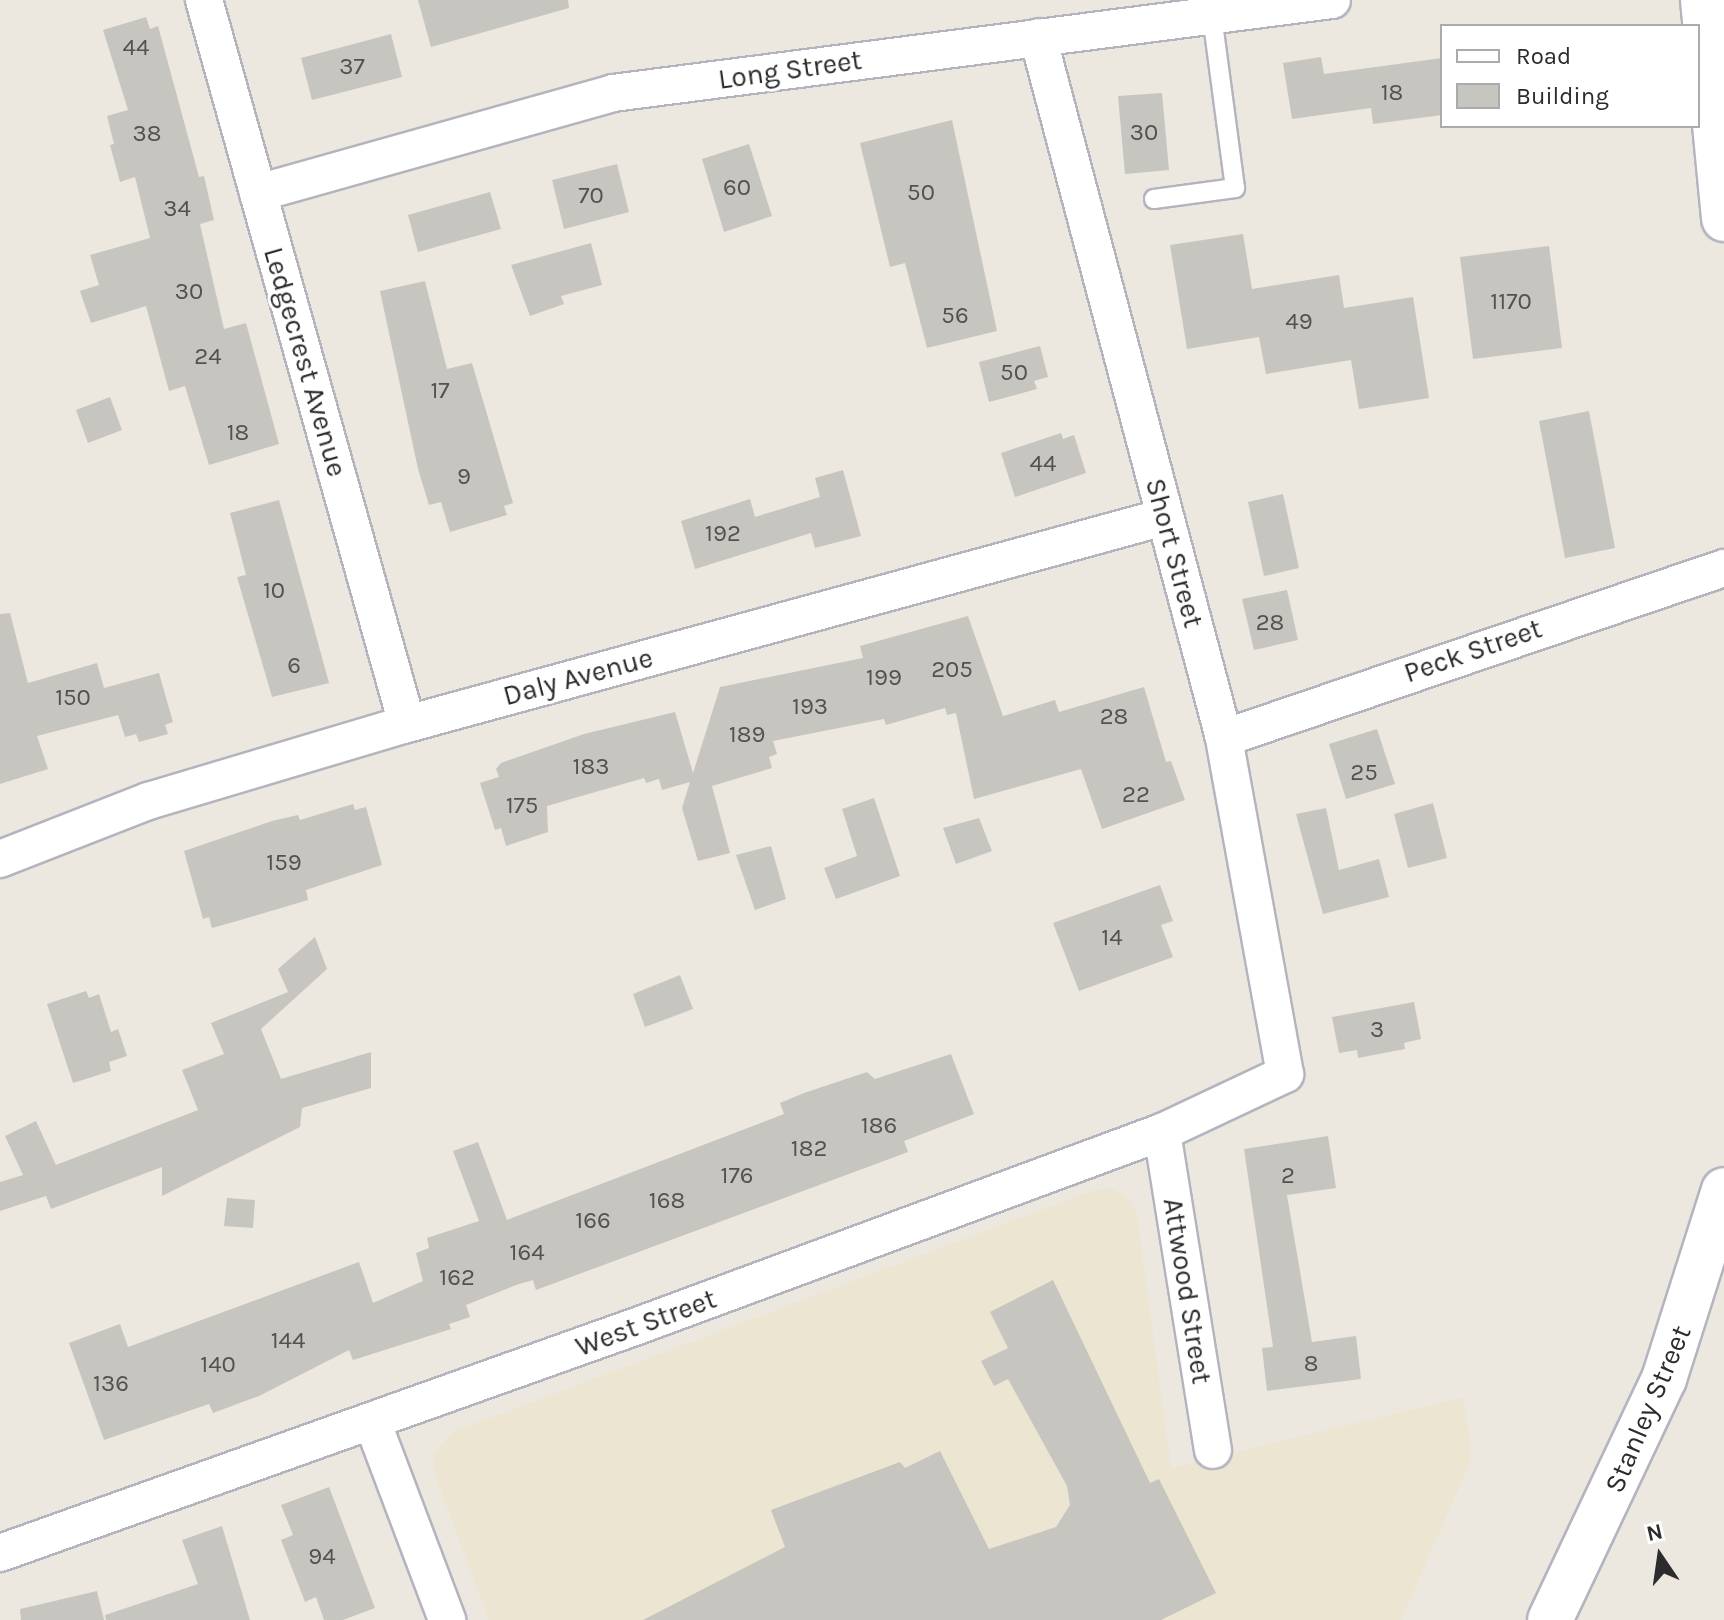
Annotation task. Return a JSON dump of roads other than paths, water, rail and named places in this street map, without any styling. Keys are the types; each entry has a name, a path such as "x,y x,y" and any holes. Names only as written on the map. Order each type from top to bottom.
{"main road":[{"path":"1703,0 1724,219"},
{"name":"Stanley Street","path":"1550,1620 1664,1379 1724,1190"}],"street":[{"name":"Ledgecrest Avenue","path":"204,0 407,724"},
{"name":"Long Street","path":"258,193 613,93 1332,0"},
{"name":"Short Street","path":"1038,37 1224,738 1285,1074"},
{"name":"Daly Avenue","path":"0,859 148,801 407,724 1164,517"},
{"name":"Peck Street","path":"1224,738 1724,568"},
{"name":"West Street","path":"0,1553 372,1421 1162,1132 1285,1074"},
{"name":"Attwood Street","path":"1162,1132 1213,1450"},
{"path":"372,1421 447,1620"}],"lane":[{"path":"1154,199 1235,188 1212,15"}]}
